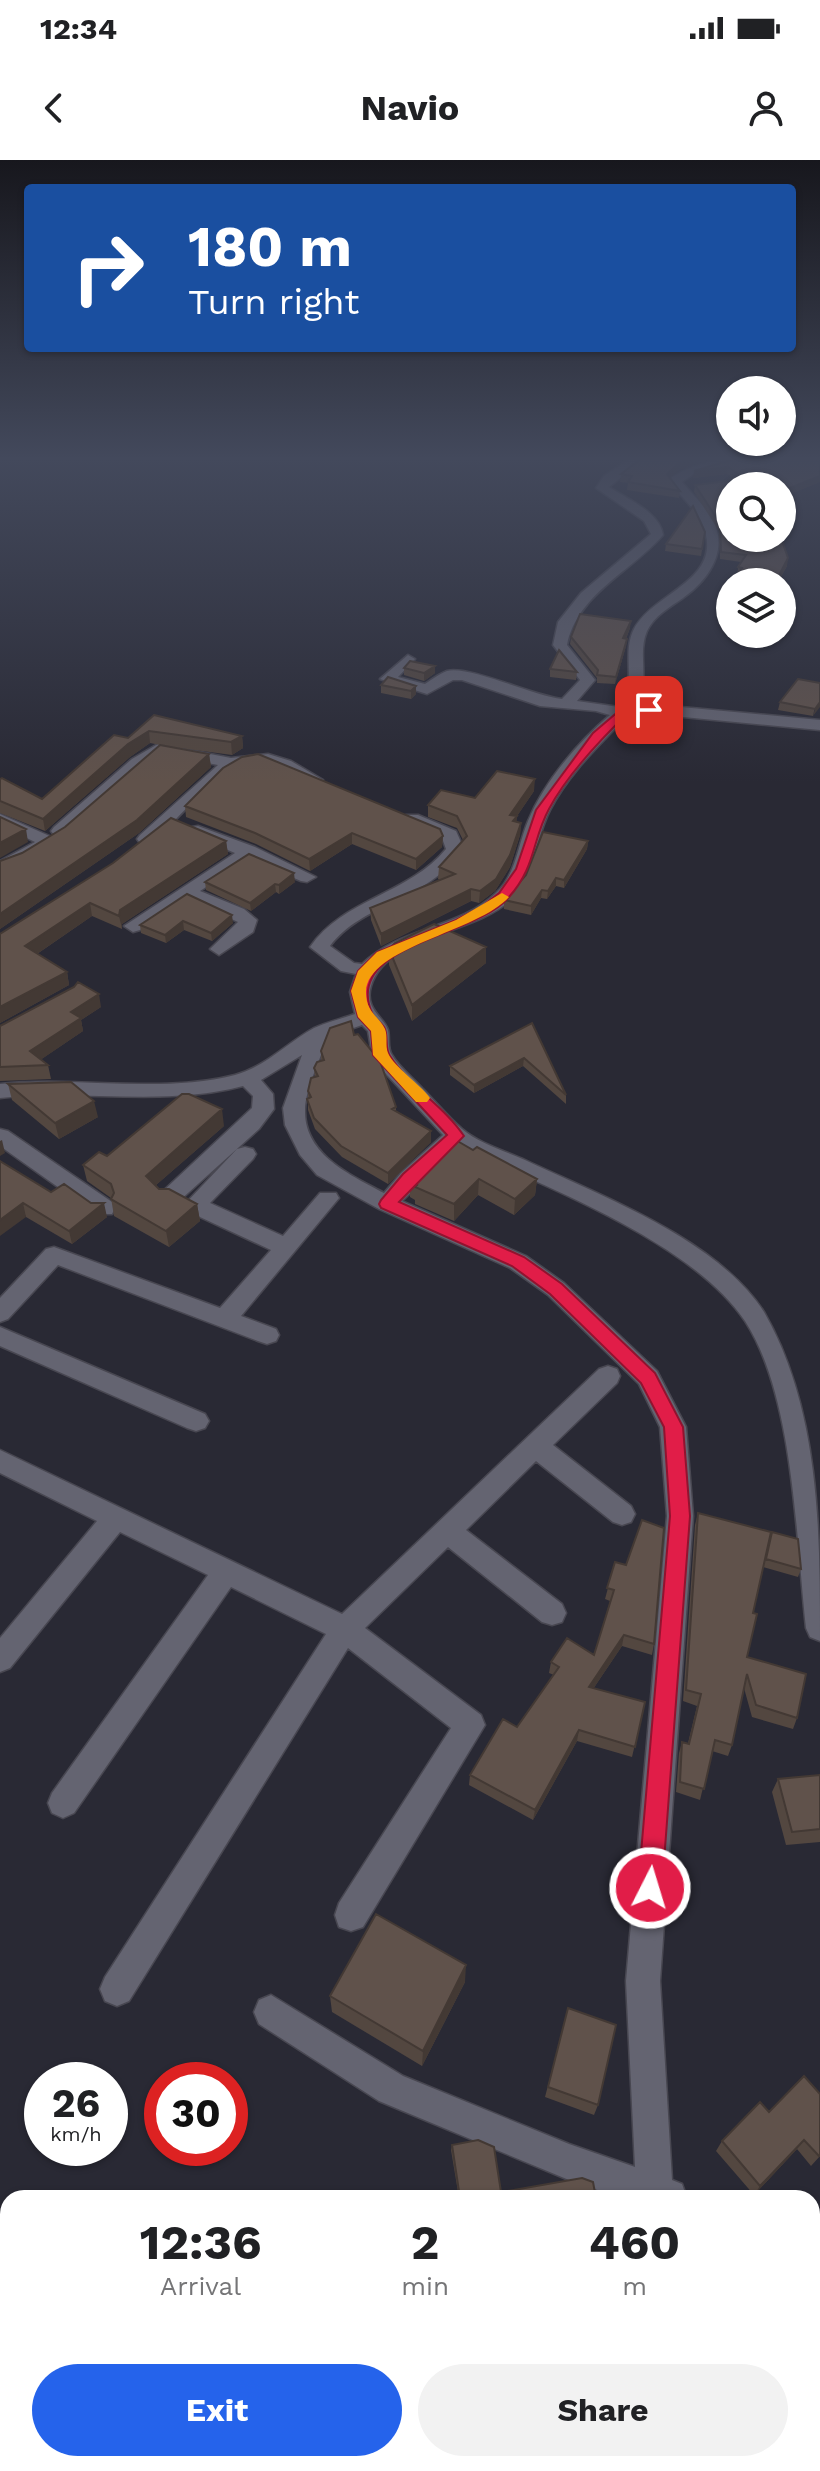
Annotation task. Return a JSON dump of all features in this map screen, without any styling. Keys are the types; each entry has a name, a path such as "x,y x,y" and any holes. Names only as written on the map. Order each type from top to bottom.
{"street":[{"path":"570,705 569,700 588,680 560,645 565,622 586,596 621,566"},
{"path":"707,566 703,574 651,614 639,631 637,687 623,710 597,736 542,810 523,869 503,896 486,910 461,923 382,955 366,971 359,991 365,1017 378,1029 380,1055 456,1136 652,1229 709,1268 754,1316 776,1362 798,1432 820,1628"},
{"path":"408,659 387,679 427,689 450,675 464,676 540,701 820,725"},
{"path":"3,862 17,861 48,842 138,762 158,749 232,763"},
{"path":"133,850 170,820 208,779 232,763 259,756 270,758 337,790"},
{"path":"366,971 348,967 319,947 359,914 423,881 455,849 450,835 396,812"},
{"path":"0,819 48,842"},
{"path":"170,820 307,877"},
{"path":"133,926 249,851"},
{"path":"185,891 248,920 246,928 219,949"},
{"path":"0,1091 28,1087 161,1090 235,1082 289,1058 319,1034 365,1017"},
{"path":"319,1034 294,1108 296,1125 308,1150 325,1170 387,1204 518,1262 556,1289 648,1378 673,1427 680,1516 643,1981 663,2190"},
{"path":"170,1197 251,1124 263,1109 263,1094 247,1078"},
{"path":"0,1136 104,1208"},
{"path":"387,1204 409,1178 456,1136"},
{"path":"245,1154 195,1205 286,1247"},
{"path":"225,1319 328,1198"},
{"path":"0,1313 54,1255 267,1335"},
{"path":"0,1336 196,1421"},
{"path":"117,1989 345,1629 608,1376"},
{"path":"536,1446 622,1514"},
{"path":"2,1465 345,1629 470,1725 351,1915"},
{"path":"0,1659 116,1517"},
{"path":"447,1530 552,1613"},
{"path":"63,1803 227,1571"},
{"path":"271,2012 391,2089 649,2190"}],"building":[{"path":"784,566 783,568 738,567"},
{"path":"580,614 631,621 623,638 627,639 616,677 597,675 598,670 571,637"},
{"path":"559,650 577,672 550,669"},
{"path":"410,661 435,666 424,673 404,668"},
{"path":"388,677 416,686 411,691 381,685"},
{"path":"798,679 820,683 820,702 815,709 780,702"},
{"path":"154,715 242,736 231,742 149,731 128,744 43,819 0,801 0,779 42,799 114,735 128,738"},
{"path":"160,745 209,754 137,820 0,914 0,861 22,853 65,827"},
{"path":"258,754 440,829 443,836 416,859 352,833 309,859 255,833 185,806 223,768 242,757"},
{"path":"497,771 535,779 510,815 517,816 513,821 521,823 510,855 496,879 480,891 471,889 381,934 370,908 455,874 439,867 467,836 457,816 428,805 441,790 475,798"},
{"path":"0,817 26,829 0,843"},
{"path":"171,818 226,841 120,910 119,916 90,903 25,946 67,972 0,1007 0,934 113,863"},
{"path":"543,832 588,841 564,880 556,878 548,891 542,890 531,906 504,900 526,875"},
{"path":"249,854 294,873 250,903 205,882"},
{"path":"187,894 232,915 211,933 183,921 165,935 140,925"},
{"path":"434,924 486,947 412,1005 389,949"},
{"path":"78,982 99,994 71,1012 81,1018 30,1051 48,1065 0,1067 0,1026"},
{"path":"351,1021 354,1035 358,1034 380,1061 396,1107 392,1109 431,1131 388,1173 341,1146 314,1118 307,1099 311,1097 308,1091 311,1078 318,1076 314,1068 317,1062 324,1060 321,1051 330,1028"},
{"path":"532,1023 566,1095 524,1058 474,1085 450,1066"},
{"path":"71,1082 94,1101 55,1123 8,1084"},
{"path":"182,1094 189,1094 222,1109 146,1176 159,1189 169,1189 197,1204 166,1231 111,1199 114,1193 111,1184 83,1165 99,1152 107,1156"},
{"path":"454,1139 473,1150 477,1147 537,1179 515,1199 479,1179 454,1204 415,1187 417,1185 410,1181"},
{"path":"0,1161 51,1192 64,1184 91,1203 104,1203 69,1231 23,1203 0,1220"},
{"path":"698,1513 771,1532 753,1613 757,1614 747,1657 806,1674 797,1718 756,1705 747,1674 732,1745 715,1740 704,1789 680,1782 682,1742 689,1744 701,1694 686,1690"},
{"path":"642,1520 664,1528 654,1644 624,1635 589,1687 645,1702 635,1747 579,1730 535,1810 470,1775 503,1719 517,1727 559,1667 551,1662 567,1638 594,1655 614,1590 607,1588 615,1562 626,1565"},
{"path":"772,1532 798,1539 801,1569 766,1559"},
{"path":"820,1775 820,1829 792,1832 778,1779"},
{"path":"376,1914 466,1965 423,2051 330,1996"},
{"path":"568,2008 616,2025 598,2105 548,2087"},
{"path":"804,2076 820,2094 820,2155 804,2140 760,2186 722,2141 760,2102 769,2112"},
{"path":"478,2140 494,2147 501,2190 459,2190 452,2145"},
{"path":"582,2178 593,2182 594,2190 513,2190"}],"slow traffic":[{"path":"422,1098 380,1055 378,1029 365,1017 359,991 366,971 382,955 414,939 461,923 486,910 502,897"}],"route":[{"path":"649,710 627,707 597,736 542,810 523,869 503,896 486,910 461,923 414,939 382,955 366,971 359,991 365,1017 378,1029 380,1055 456,1136 409,1178 387,1204 518,1262 556,1289 648,1378 673,1427 680,1516 650,1888"}]}
